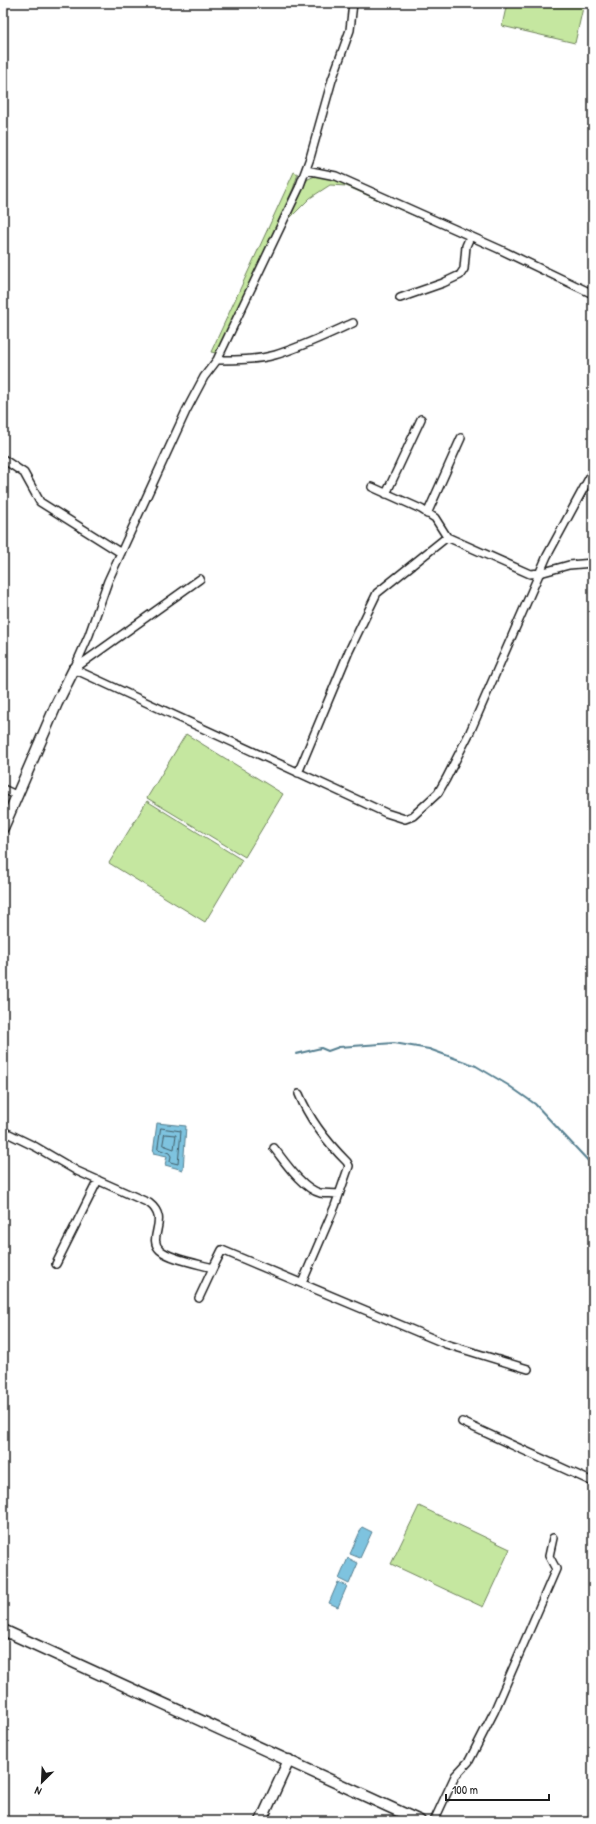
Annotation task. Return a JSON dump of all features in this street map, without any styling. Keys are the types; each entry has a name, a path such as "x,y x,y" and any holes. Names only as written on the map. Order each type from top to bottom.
{"street":[{"path":"3,828 54,709 89,635 108,581 186,410 204,377 217,360 306,170 332,80 350,30 353,3"},
{"path":"306,170 336,176 593,294"},
{"path":"400,298 444,283 460,274 464,269 466,246 470,237"},
{"path":"217,360 240,360 275,355 320,338 352,323"},
{"path":"386,494 421,419"},
{"path":"427,514 461,438"},
{"path":"3,459 24,473 40,502 121,553"},
{"path":"74,669 398,818 405,819 413,816 438,793 446,780 470,732 547,556 593,471"},
{"path":"372,487 435,518 447,537 530,574 540,573 569,565 593,563"},
{"path":"298,773 349,651 377,593 447,537"},
{"path":"74,669 200,579"},
{"path":"3,790 18,796"},
{"path":"299,1094 305,1109 316,1126 348,1162 348,1169 339,1194 302,1283"},
{"path":"3,1131 36,1147 77,1171 149,1203 155,1208 159,1220 156,1239 159,1249 165,1253 213,1268"},
{"path":"274,1148 296,1176 314,1190 320,1193 339,1194"},
{"path":"56,1264 98,1180"},
{"path":"199,1298 222,1250 446,1344 528,1369"},
{"path":"462,1422 593,1482"},
{"path":"434,1821 456,1776 469,1761 494,1712 556,1569 549,1556 553,1538"},
{"path":"3,1630 420,1821"},
{"path":"261,1821 289,1760"}],"green space":[{"path":"507,3 584,3 575,43 502,26"},
{"path":"294,172 298,174 293,189 219,349 216,353 211,352"},
{"path":"315,176 337,179 431,223 346,186 330,185 310,198 290,218 289,216 305,183 308,179"},
{"path":"186,734 283,794 245,857 147,798"},
{"path":"147,801 242,860 205,922 109,863"},
{"path":"419,1506 510,1549 483,1607 391,1564"}],"water":[{"path":"157,1123 186,1126 183,1170 165,1165 167,1156 153,1153"},
{"path":"362,1527 372,1532 360,1558 350,1554"},
{"path":"348,1558 358,1563 349,1584 339,1579"},
{"path":"338,1582 347,1586 338,1607 329,1603"}],"waterway":[{"path":"296,1054 321,1048 328,1051 339,1047 394,1043 429,1049 476,1066 508,1085 535,1104 593,1166"}]}
